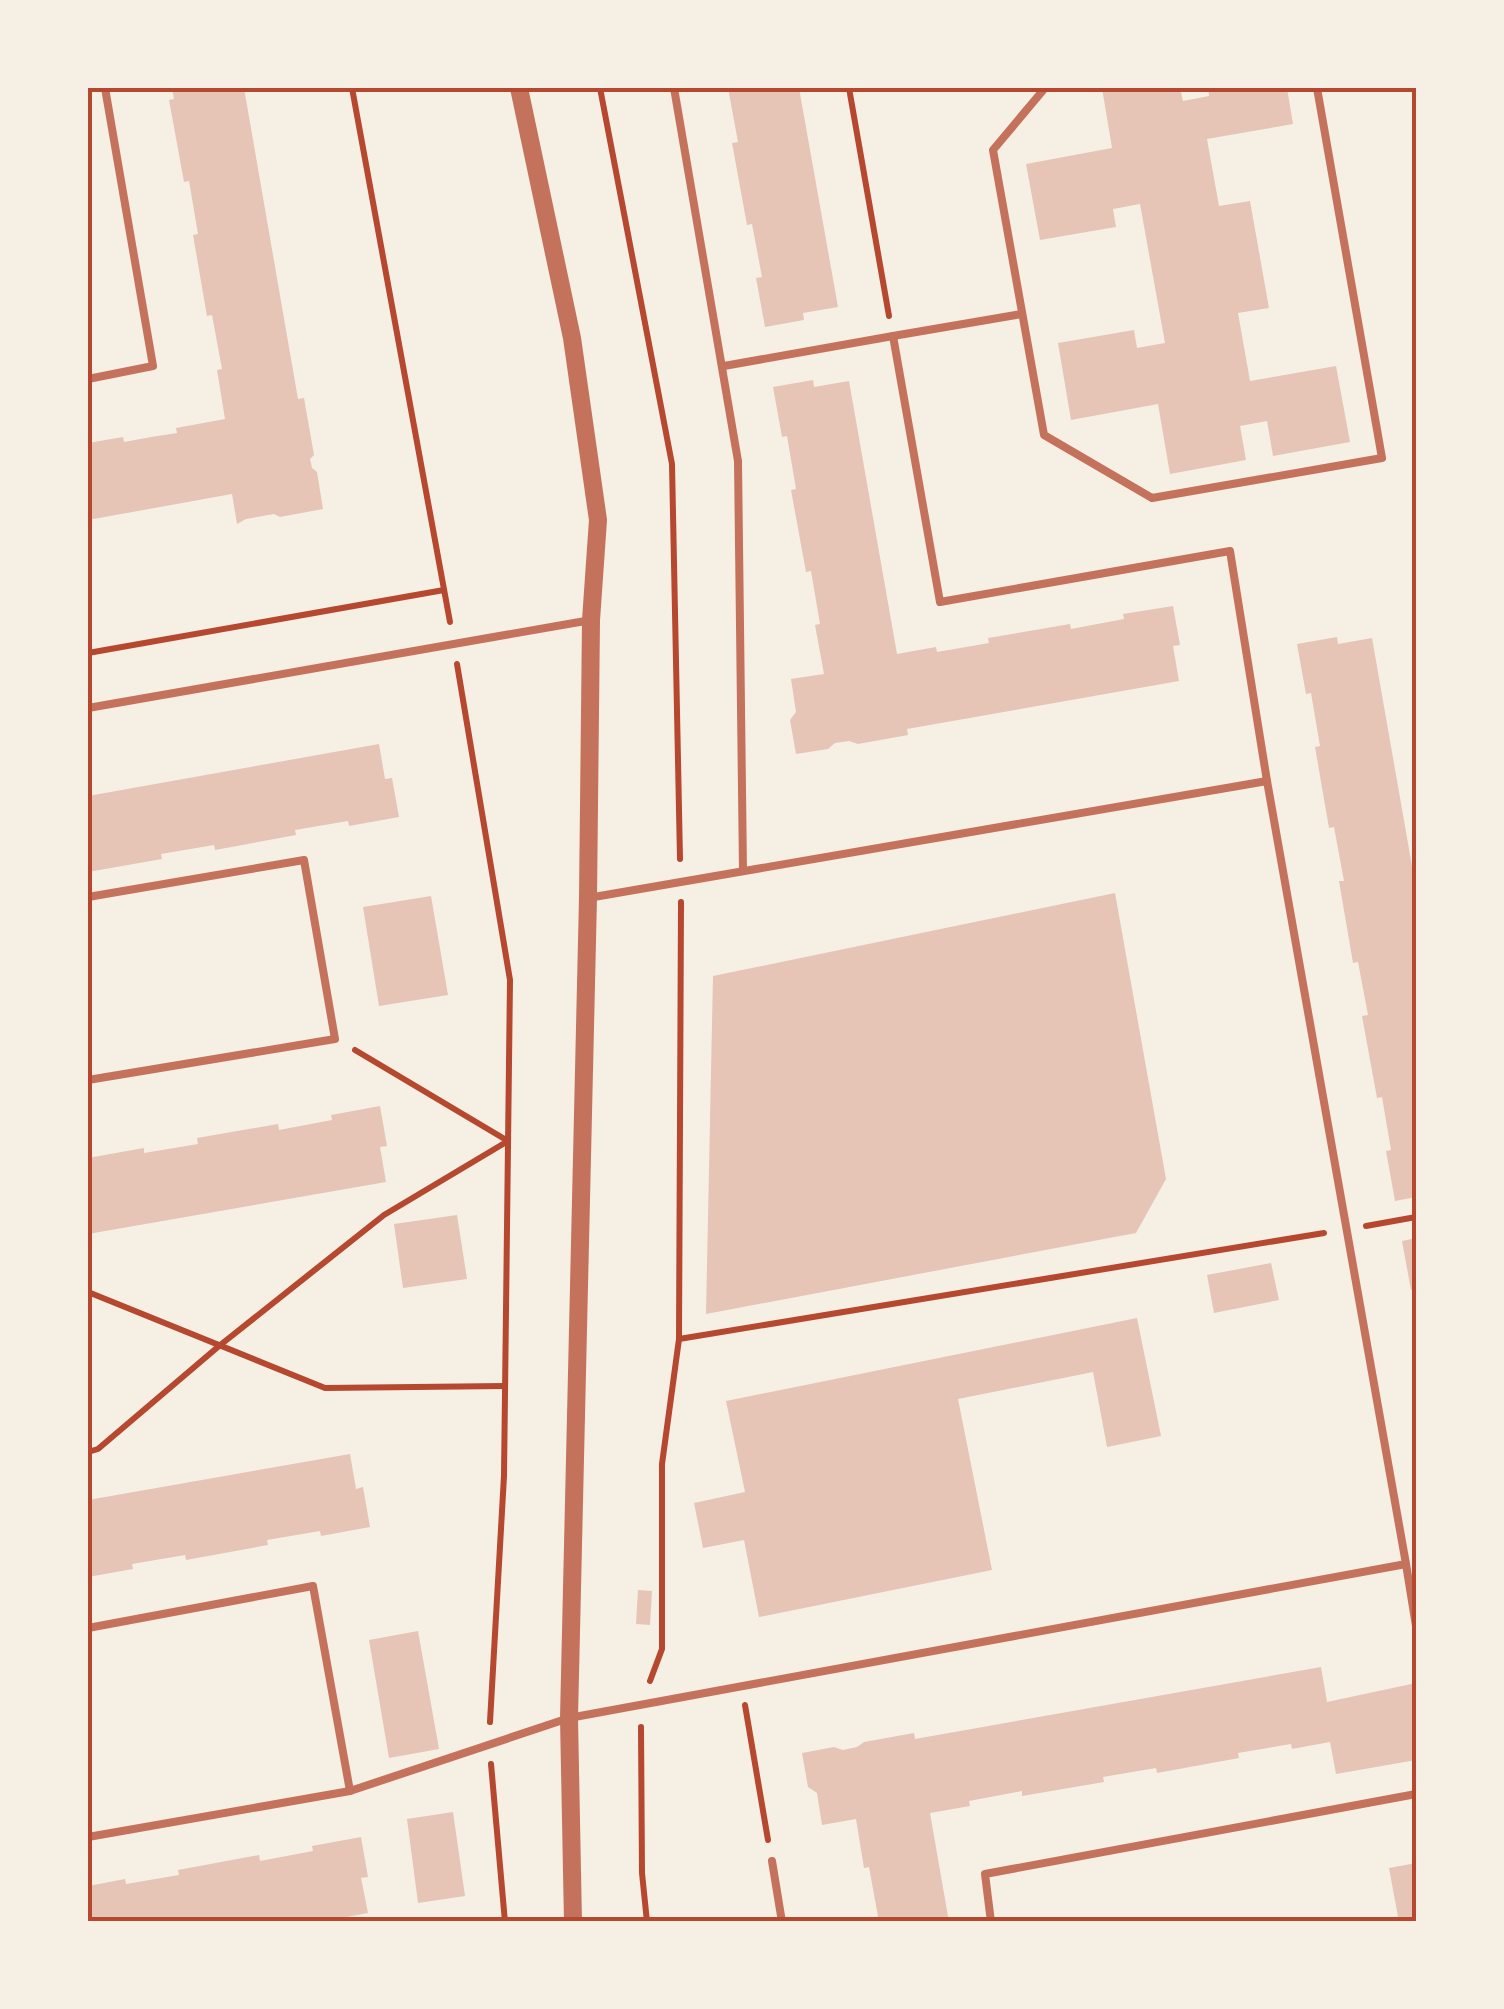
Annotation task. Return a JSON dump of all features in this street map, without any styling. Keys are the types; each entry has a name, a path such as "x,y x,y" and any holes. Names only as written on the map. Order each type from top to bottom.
{"street":[{"path":"519,88 572,338 598,520 591,620 569,1718 572,1922"}],"lane":[{"path":"88,379 153,366 104,88"},
{"path":"674,88 738,461 742,871"},
{"path":"1046,88 994,150 1044,435 1152,498 1382,458 1317,88"},
{"path":"724,366 1022,314"},
{"path":"893,336 940,602 1230,551 1416,1626"},
{"path":"88,708 591,620"},
{"path":"588,898 1268,780"},
{"path":"88,897 304,860 336,1039 88,1080"},
{"path":"88,1836 350,1791 569,1718 1406,1564"},
{"path":"88,1628 313,1586 350,1791"},
{"path":"992,1922 985,1874 1416,1794"},
{"path":"772,1861 782,1922"}],"path":[{"path":"352,88 454,644 510,980 504,1476 488,1743 505,1922"},
{"path":"600,88 672,464 681,881 679,1339 662,1464 662,1649 641,1705 642,1873 647,1922"},
{"path":"849,88 893,336"},
{"path":"88,653 444,590"},
{"path":"336,1039 508,1140"},
{"path":"88,1452 98,1449 219,1346 384,1215 508,1140"},
{"path":"679,1339 1416,1218"},
{"path":"88,1292 325,1388 505,1386"},
{"path":"742,1686 772,1861"}],"building":[{"path":"172,88 244,88 298,399 304,398 314,455 310,459 317,472 323,509 280,517 274,514 237,524 232,494 88,520 88,443 123,437 124,442 177,433 176,428 225,419 217,370 222,369 212,315 207,316 193,235 198,234 189,181 184,182 169,100 174,99"},
{"path":"728,88 799,88 838,307 803,313 804,320 765,327 756,278 762,277 752,224 747,225 732,143 738,142"},
{"path":"1102,88 1180,88 1183,101 1209,96 1208,88 1287,88 1293,124 1207,139 1219,206 1250,201 1269,308 1238,313 1250,381 1336,366 1350,442 1273,456 1267,421 1240,426 1246,460 1170,474 1158,404 1071,420 1058,343 1134,330 1137,348 1165,343 1140,204 1113,209 1116,227 1040,240 1026,164 1112,148"},
{"path":"813,380 814,387 849,381 897,654 989,643 988,638 1070,624 1071,629 1124,619 1123,614 1173,606 1180,645 1173,646 1179,681 907,729 908,735 858,744 835,743 828,749 796,754 790,720 796,712 791,679 824,674 811,571 806,572 791,490 796,489 787,436 782,437 773,387"},
{"path":"1337,637 1338,644 1372,638 1416,889 1416,1197 1395,1201 1382,1097 1377,1098 1362,1016 1368,1015 1358,962 1353,963 1339,881 1344,881 1334,827 1329,828 1315,747 1320,746 1311,693 1306,694 1297,644"},
{"path":"379,744 385,779 392,778 399,817 295,830 296,835 215,850 214,845 161,854 162,859 88,872 88,796"},
{"path":"1115,893 1166,1179 1136,1233 706,1314 713,976"},
{"path":"431,896 448,995 379,1006 363,907"},
{"path":"380,1106 387,1146 380,1147 386,1182 88,1234 88,1158 198,1144 197,1138 278,1124 279,1130"},
{"path":"457,1215 467,1279 403,1288 394,1224"},
{"path":"1416,1238 1416,1289 1411,1290 1402,1241"},
{"path":"1271,1263 1279,1300 1214,1313 1207,1275"},
{"path":"1137,1318 1161,1436 1107,1447 1093,1372 958,1399 992,1570 759,1617 744,1540 703,1548 694,1503 745,1492 726,1401"},
{"path":"350,1454 356,1489 363,1487 370,1527 267,1540 268,1545 186,1560 185,1555 132,1564 133,1569 88,1577 88,1500"},
{"path":"638,1590 652,1591 650,1625 636,1624"},
{"path":"418,1631 439,1749 389,1758 369,1640"},
{"path":"1321,1667 1327,1702 1416,1683 1416,1760 1336,1774 1330,1742 1292,1749 1291,1744 1157,1773 1156,1768 1103,1777 1104,1782 969,1801 970,1806 930,1813 949,1922 879,1922 856,1819 822,1825 817,1793 808,1787 802,1753 834,1747 843,1750 914,1733 915,1739"},
{"path":"453,1812 465,1896 418,1903 407,1819"},
{"path":"361,1837 368,1877 361,1878 368,1913 320,1922 88,1922 88,1886 179,1875 178,1870 259,1855 260,1861"},
{"path":"1416,1863 1416,1922 1399,1922 1389,1868"}]}
